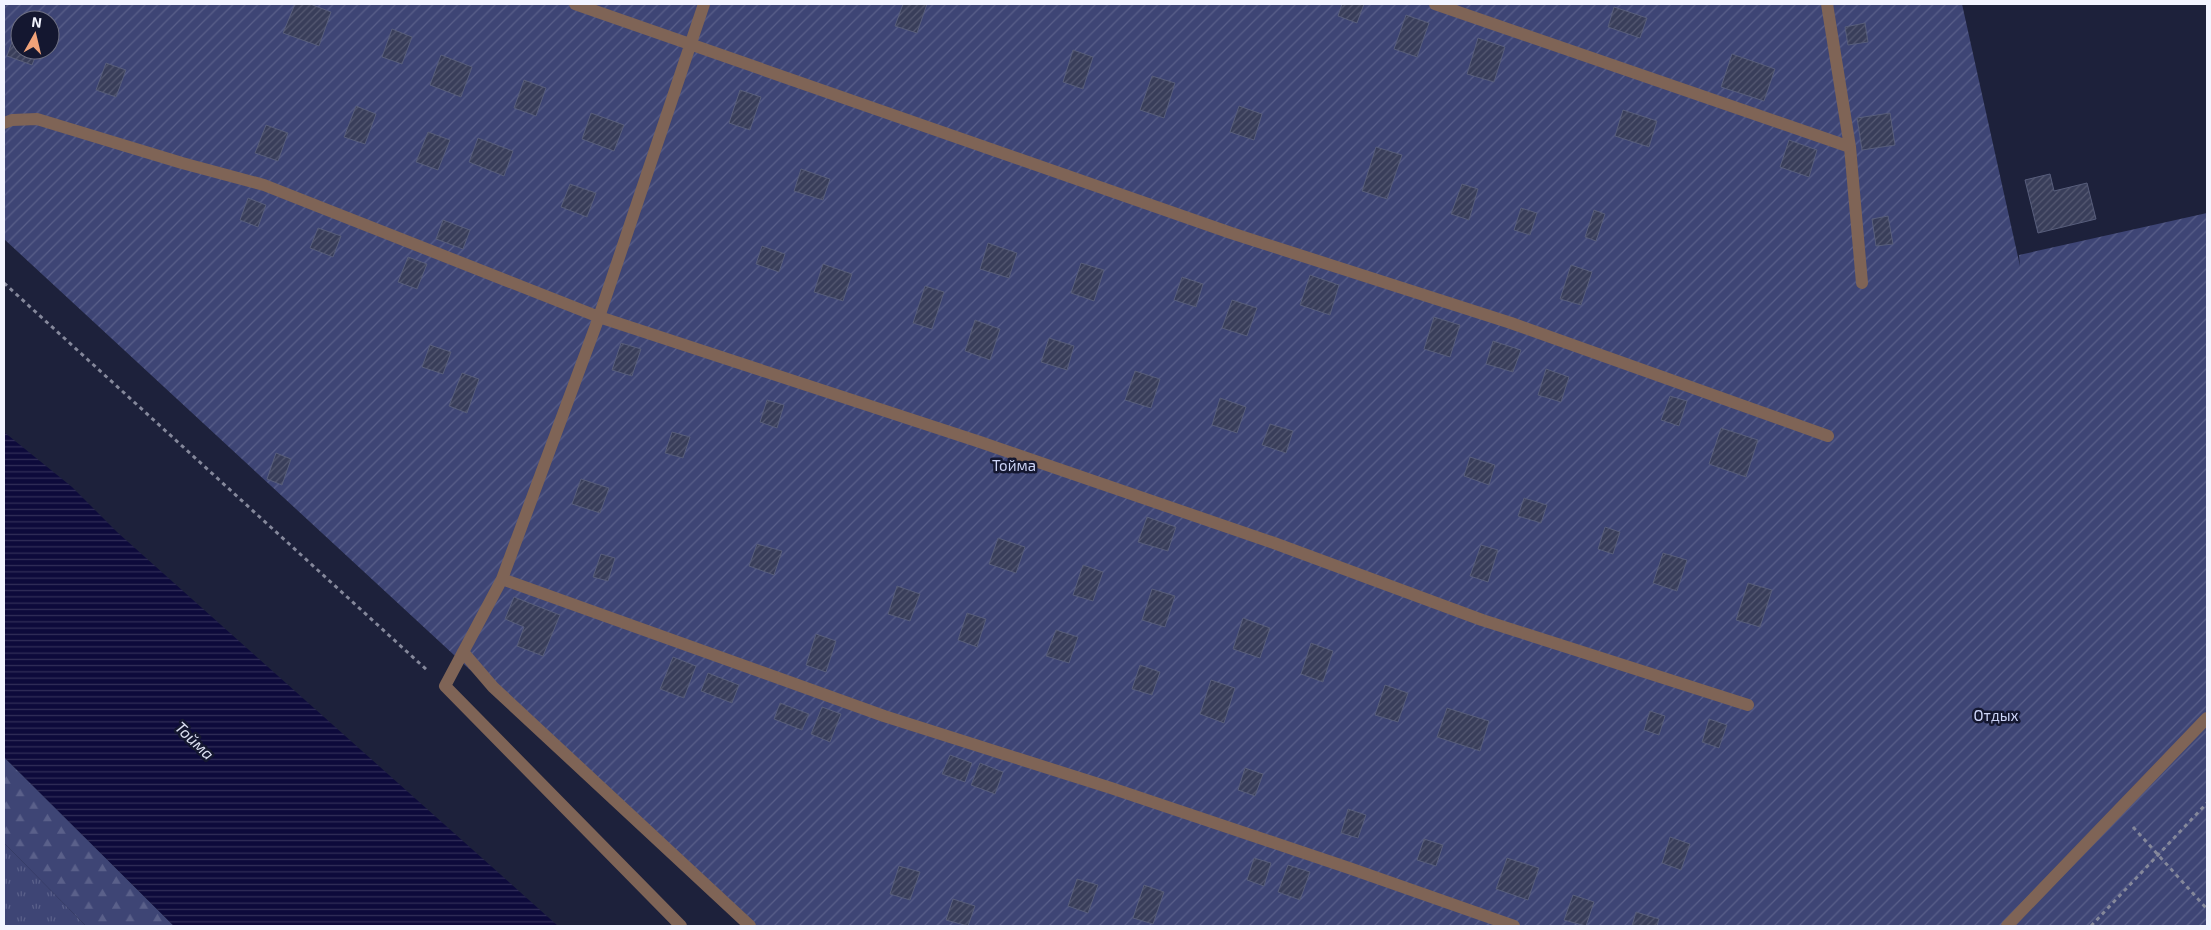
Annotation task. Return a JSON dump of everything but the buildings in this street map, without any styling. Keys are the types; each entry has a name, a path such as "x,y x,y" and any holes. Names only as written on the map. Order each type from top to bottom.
{"lane":[{"path":"575,4 1231,233 1511,322 1828,436"},
{"path":"681,926 445,686 502,579 599,317 704,4"},
{"path":"1435,4 1850,147"},
{"path":"1827,4 1850,147 1862,283"},
{"path":"4,123 12,120 37,119 182,163 264,185 599,317 970,439 1265,540 1482,620 1748,705"},
{"path":"502,579 884,716 1111,788 1514,926"},
{"path":"463,652 500,694 750,926"},
{"path":"2008,926 2207,718"}],"path":[{"path":"4,283 445,686"},
{"path":"2091,926 2207,803"},
{"path":"2118,809 2207,909"}],"green space":[{"name":"Тойма","path":"4,4 1962,4 2020,266 2019,255 2207,213 2207,926 747,926 4,239"},
{"path":"4,757 174,926 86,926 4,843"},
{"path":"4,843 86,926 4,926"}],"water":[{"path":"4,432 72,487 117,532 558,926 174,926 4,757"}],"park label":[{"name":"Отдых","path":"1996,715"}]}
